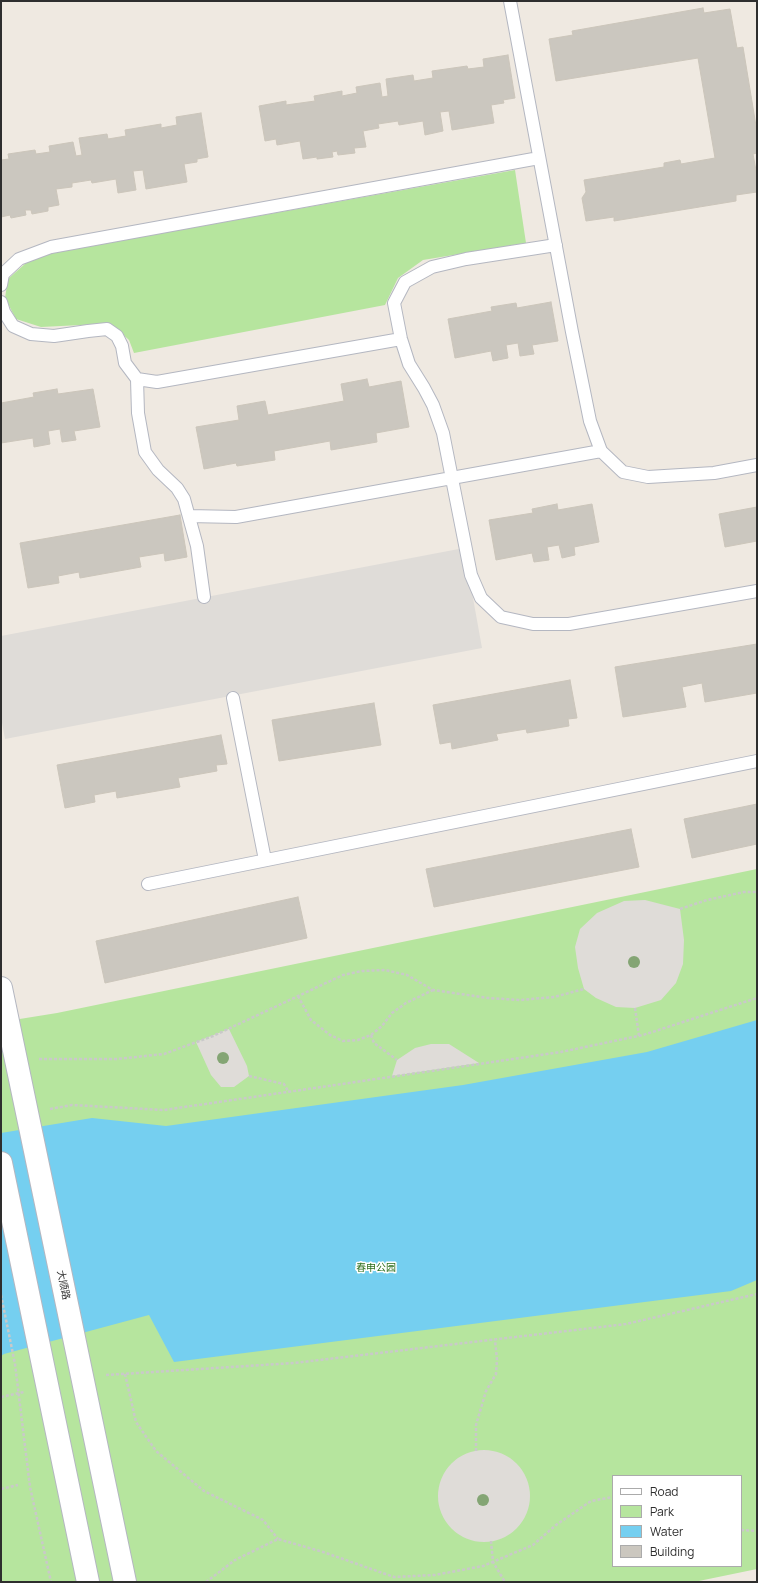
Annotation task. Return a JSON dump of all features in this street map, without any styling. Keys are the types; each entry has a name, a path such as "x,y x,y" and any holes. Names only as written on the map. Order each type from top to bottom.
{"street":[{"name":"大顺路","path":"1,988 36,1114 78,1357 125,1582"},
{"path":"1,1163 88,1582"}],"lane":[{"path":"510,1 590,421 601,451 623,472 648,477 714,473 757,465"},
{"path":"1,285 3,274 19,259 50,247 539,158"},
{"path":"556,245 466,259 432,267 405,282 394,302 401,339 409,364 433,405 443,433 471,575 482,598 501,617 533,624 569,624 757,591"},
{"path":"1,302 4,312 13,326 31,334 54,336 88,330 107,329 117,336 122,346 126,363 137,379 138,413 145,452 158,470 176,488 184,499 197,546 204,597"},
{"path":"137,379 157,382 401,339"},
{"path":"188,516 236,517 601,451"},
{"path":"233,698 265,860"},
{"path":"148,884 757,762"}],"path":[{"path":"680,909 707,900 744,892 757,892"},
{"path":"34,1059 117,1059 164,1054 213,1036 342,975 362,971 385,970 407,975 433,990 488,998 520,1000 554,997 584,989"},
{"path":"298,996 311,1020 330,1035 343,1040 358,1040 371,1035 382,1026 392,1013 406,1003 433,990"},
{"path":"36,1114 72,1105 164,1110 561,1052 639,1036 757,998"},
{"path":"636,1008 639,1036"},
{"path":"371,1035 374,1043 397,1060"},
{"path":"249,1076 284,1084 288,1091"},
{"path":"104,1375 294,1363 626,1324 757,1294"},
{"path":"1,1295 15,1364 30,1487 51,1582"},
{"path":"476,1451 476,1425 486,1391 496,1374 497,1360 495,1340"},
{"path":"125,1374 136,1422 156,1451 204,1491 263,1520 278,1539 323,1552 394,1577 435,1575 483,1566 533,1545 556,1525 591,1501 612,1497"},
{"path":"1,1397 30,1391"},
{"path":"1,1488 18,1485"},
{"path":"742,1530 757,1531"},
{"path":"206,1582 235,1560 278,1539"},
{"path":"491,1541 493,1562 505,1582"}],"green space":[{"path":"515,170 526,243 423,260 398,278 385,305 134,353 129,340 118,330 101,324 41,327 16,319 5,298 8,279 26,263 51,253"},
{"name":"春申公园","path":"757,869 757,1569 694,1582 1,1582 1,1022 57,1013"}],"shaded area":[{"path":"464,548 482,648 5,739 1,717 1,636"},
{"path":"645,900 680,909 684,940 683,964 676,983 661,1000 635,1008 616,1007 596,998 584,989 578,968 575,947 580,929 597,913 624,901"},
{"path":"229,1029 247,1066 249,1076 234,1087 221,1087 211,1075 196,1042"},
{"path":"431,1044 449,1044 479,1063 392,1076 397,1060 415,1048"},
{"path":"484,1450 502,1454 516,1464 526,1478 530,1496 526,1514 516,1528 502,1538 484,1542 466,1538 452,1528 442,1514 438,1496 442,1478 452,1464 466,1454"}],"water":[{"path":"757,1020 757,1280 731,1291 174,1362 149,1315 1,1356 1,1133 92,1118 166,1126 463,1085 647,1052"}],"building":[{"path":"703,8 704,13 730,9 737,48 743,47 757,132 757,153 753,154 757,176 757,192 736,195 736,201 614,221 614,217 586,221 582,198 586,192 584,180 664,167 664,163 680,160 681,164 715,158 698,58 556,81 549,39 573,35 572,31"},
{"path":"508,55 515,98 503,100 504,103 491,105 494,123 452,130 449,111 440,112 443,131 425,135 423,121 399,125 398,121 378,124 379,128 363,131 366,147 354,148 355,153 338,155 337,151 332,152 333,157 317,159 317,157 303,159 300,141 277,145 276,139 265,141 259,106 286,101 286,105 315,101 314,96 342,91 342,96 357,93 356,87 380,83 382,97 388,96 386,79 413,75 414,81 433,78 432,71 467,66 468,69 484,67 483,59"},
{"path":"201,113 208,157 197,159 197,162 184,164 187,182 146,189 143,170 133,171 136,190 118,193 116,179 92,183 91,180 72,183 72,187 56,189 59,205 48,207 48,211 32,214 31,210 25,210 26,215 11,218 10,215 1,217 1,160 9,159 8,154 35,150 36,154 50,152 49,146 73,142 76,156 82,155 79,138 107,134 108,139 126,136 125,130 161,124 161,128 177,125 176,117"},
{"path":"551,302 558,341 532,345 534,354 520,356 518,343 506,345 508,358 493,361 491,351 455,358 448,319 492,311 491,307 516,303 517,308"},
{"path":"367,379 369,387 401,381 409,427 376,433 377,442 331,450 330,441 274,451 275,460 237,466 236,463 204,469 196,427 239,420 237,406 265,401 268,415 344,401 341,384"},
{"path":"57,389 58,394 93,389 100,427 74,431 76,440 62,442 60,429 48,431 50,444 34,447 33,438 1,443 1,403 34,397 33,393"},
{"path":"557,504 558,510 592,504 599,542 574,547 575,555 562,558 559,545 547,547 549,560 534,562 532,553 496,560 489,520 533,513 532,509"},
{"path":"757,507 757,541 725,547 719,514"},
{"path":"180,515 187,557 165,561 164,553 139,557 141,567 80,578 79,572 58,576 59,583 28,588 20,543"},
{"path":"757,644 757,693 705,702 702,683 682,687 686,707 623,717 615,667"},
{"path":"570,680 577,718 568,719 569,726 527,733 526,729 496,734 498,740 452,749 451,742 440,744 433,705"},
{"path":"374,703 381,745 279,761 272,720"},
{"path":"221,735 227,764 216,765 217,771 178,778 180,787 117,798 116,791 94,795 95,802 65,808 57,765"},
{"path":"757,804 757,844 692,858 684,819"},
{"path":"631,829 639,867 434,907 426,869"},
{"path":"298,897 307,938 105,983 96,941"}]}
